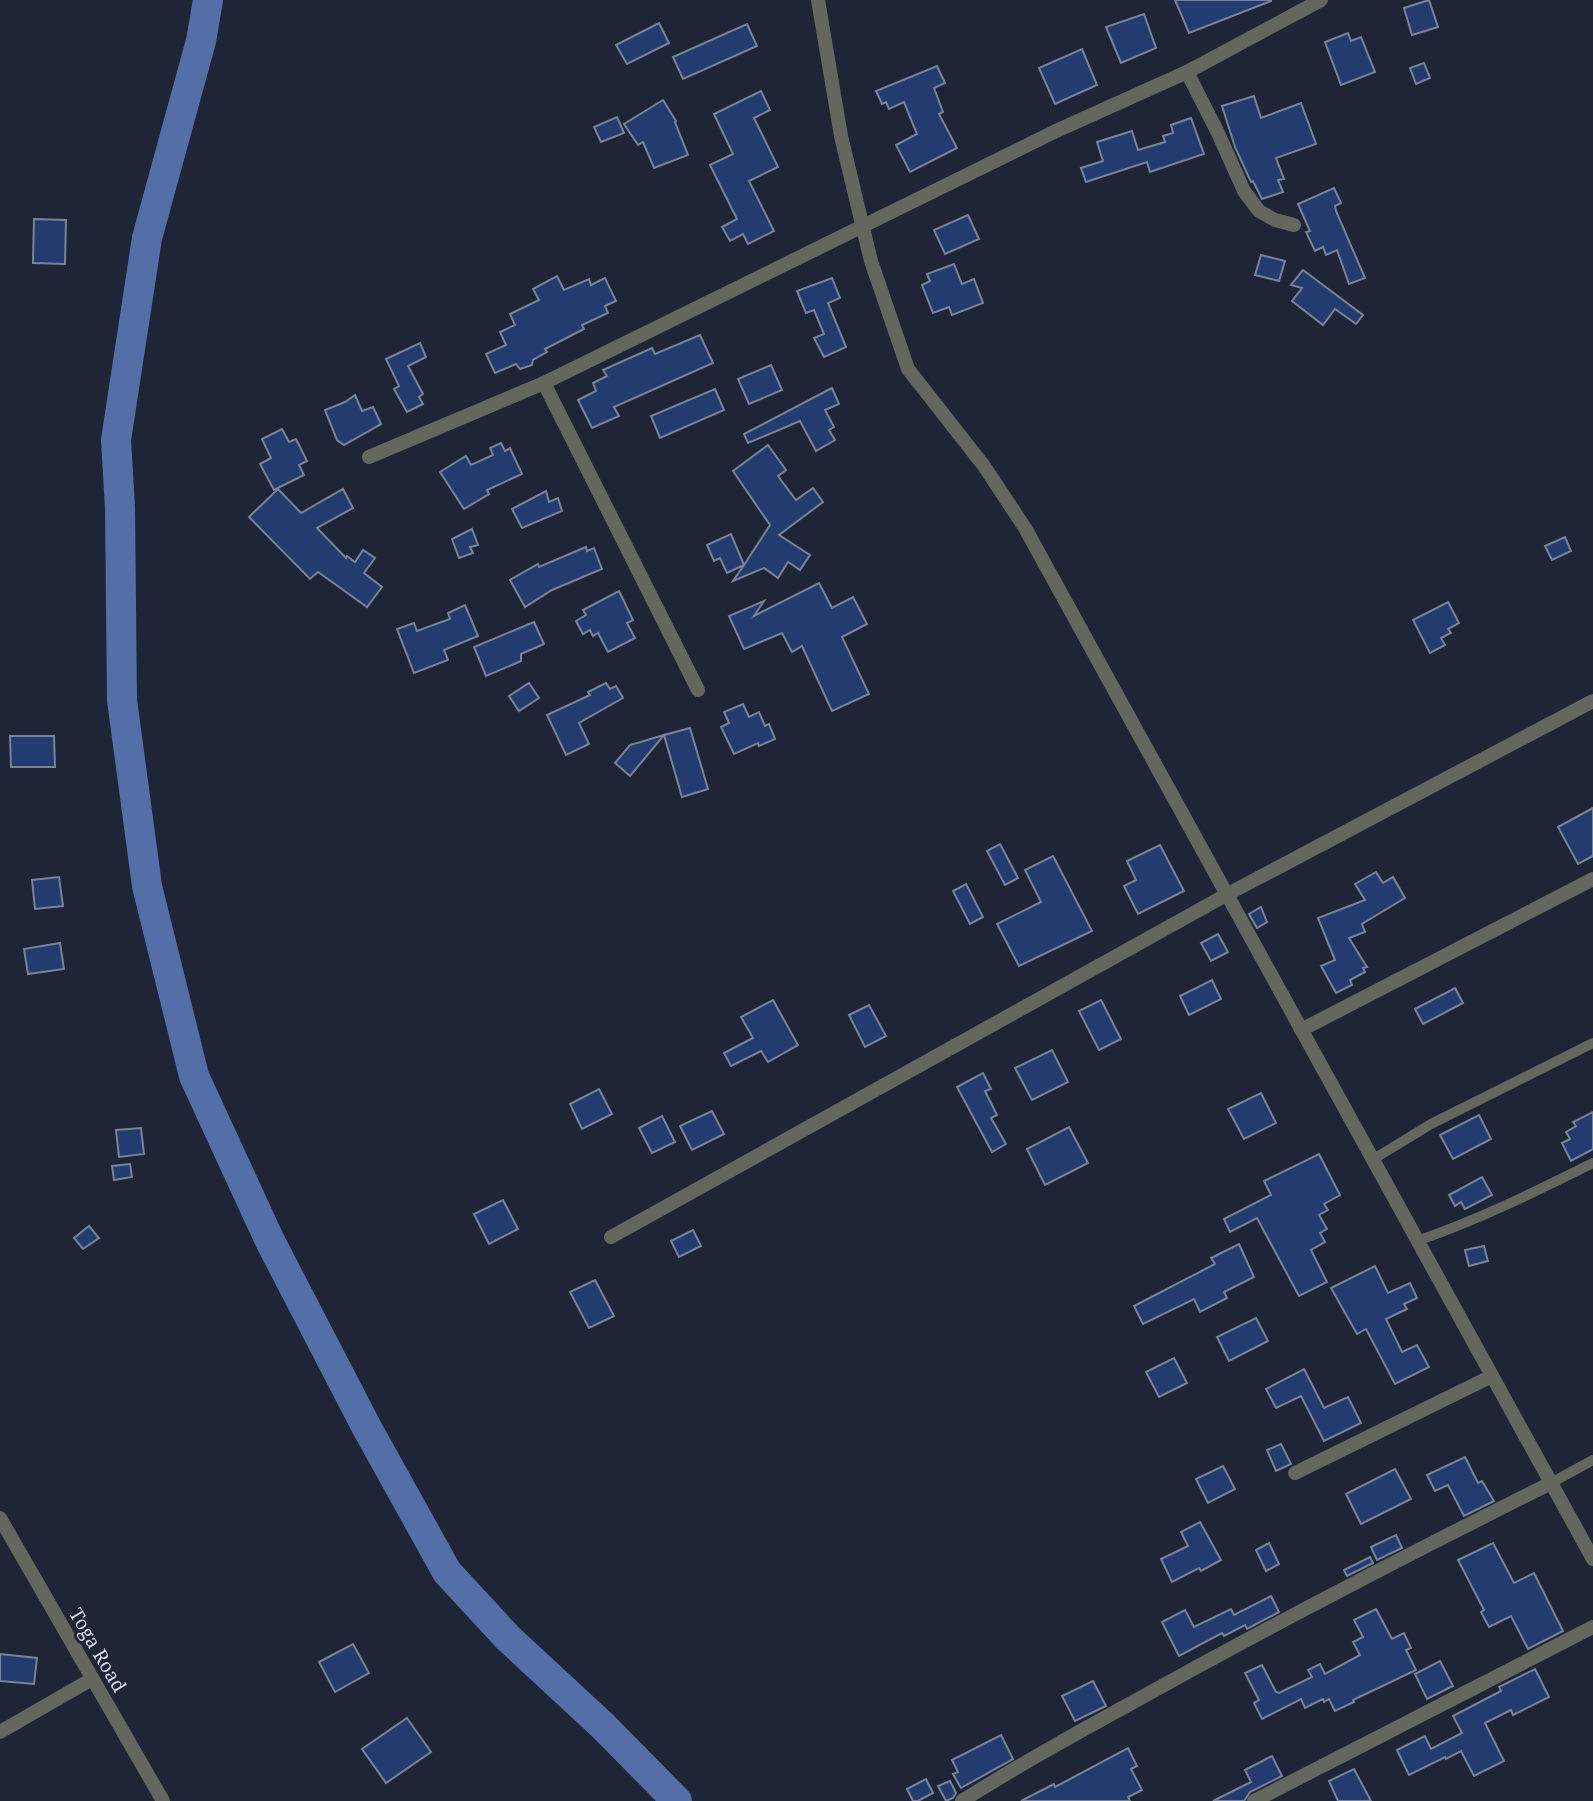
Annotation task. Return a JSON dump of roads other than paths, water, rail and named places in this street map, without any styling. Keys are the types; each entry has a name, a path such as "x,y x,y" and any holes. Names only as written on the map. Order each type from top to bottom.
{"street":[{"path":"818,0 841,135 871,261 908,369 984,466 1025,528 1593,1559"},
{"path":"369,457 544,383 1056,131 1187,72 1321,0"},
{"path":"1187,72 1244,191 1259,211 1275,220 1294,225"},
{"path":"544,383 698,690"},
{"path":"611,1237 1226,895 1593,701"},
{"path":"1301,1030 1593,879"},
{"path":"1295,1473 1492,1376"},
{"path":"962,1801 1019,1765 1190,1670 1409,1554 1551,1483"},
{"name":"Toga Road","path":"0,1518 163,1801"},
{"path":"1254,1801 1593,1627"},
{"path":"0,1732 92,1679"}],"lane":[{"path":"1372,1160 1431,1124 1593,1043"},
{"path":"1417,1241 1458,1227 1593,1163"},
{"path":"1551,1483 1593,1461"}],"waterway":[{"path":"208,0 201,41 147,238 116,440 120,508 122,700 147,886 194,1076 270,1241 367,1428 447,1572 508,1638 603,1726 677,1801"}]}
